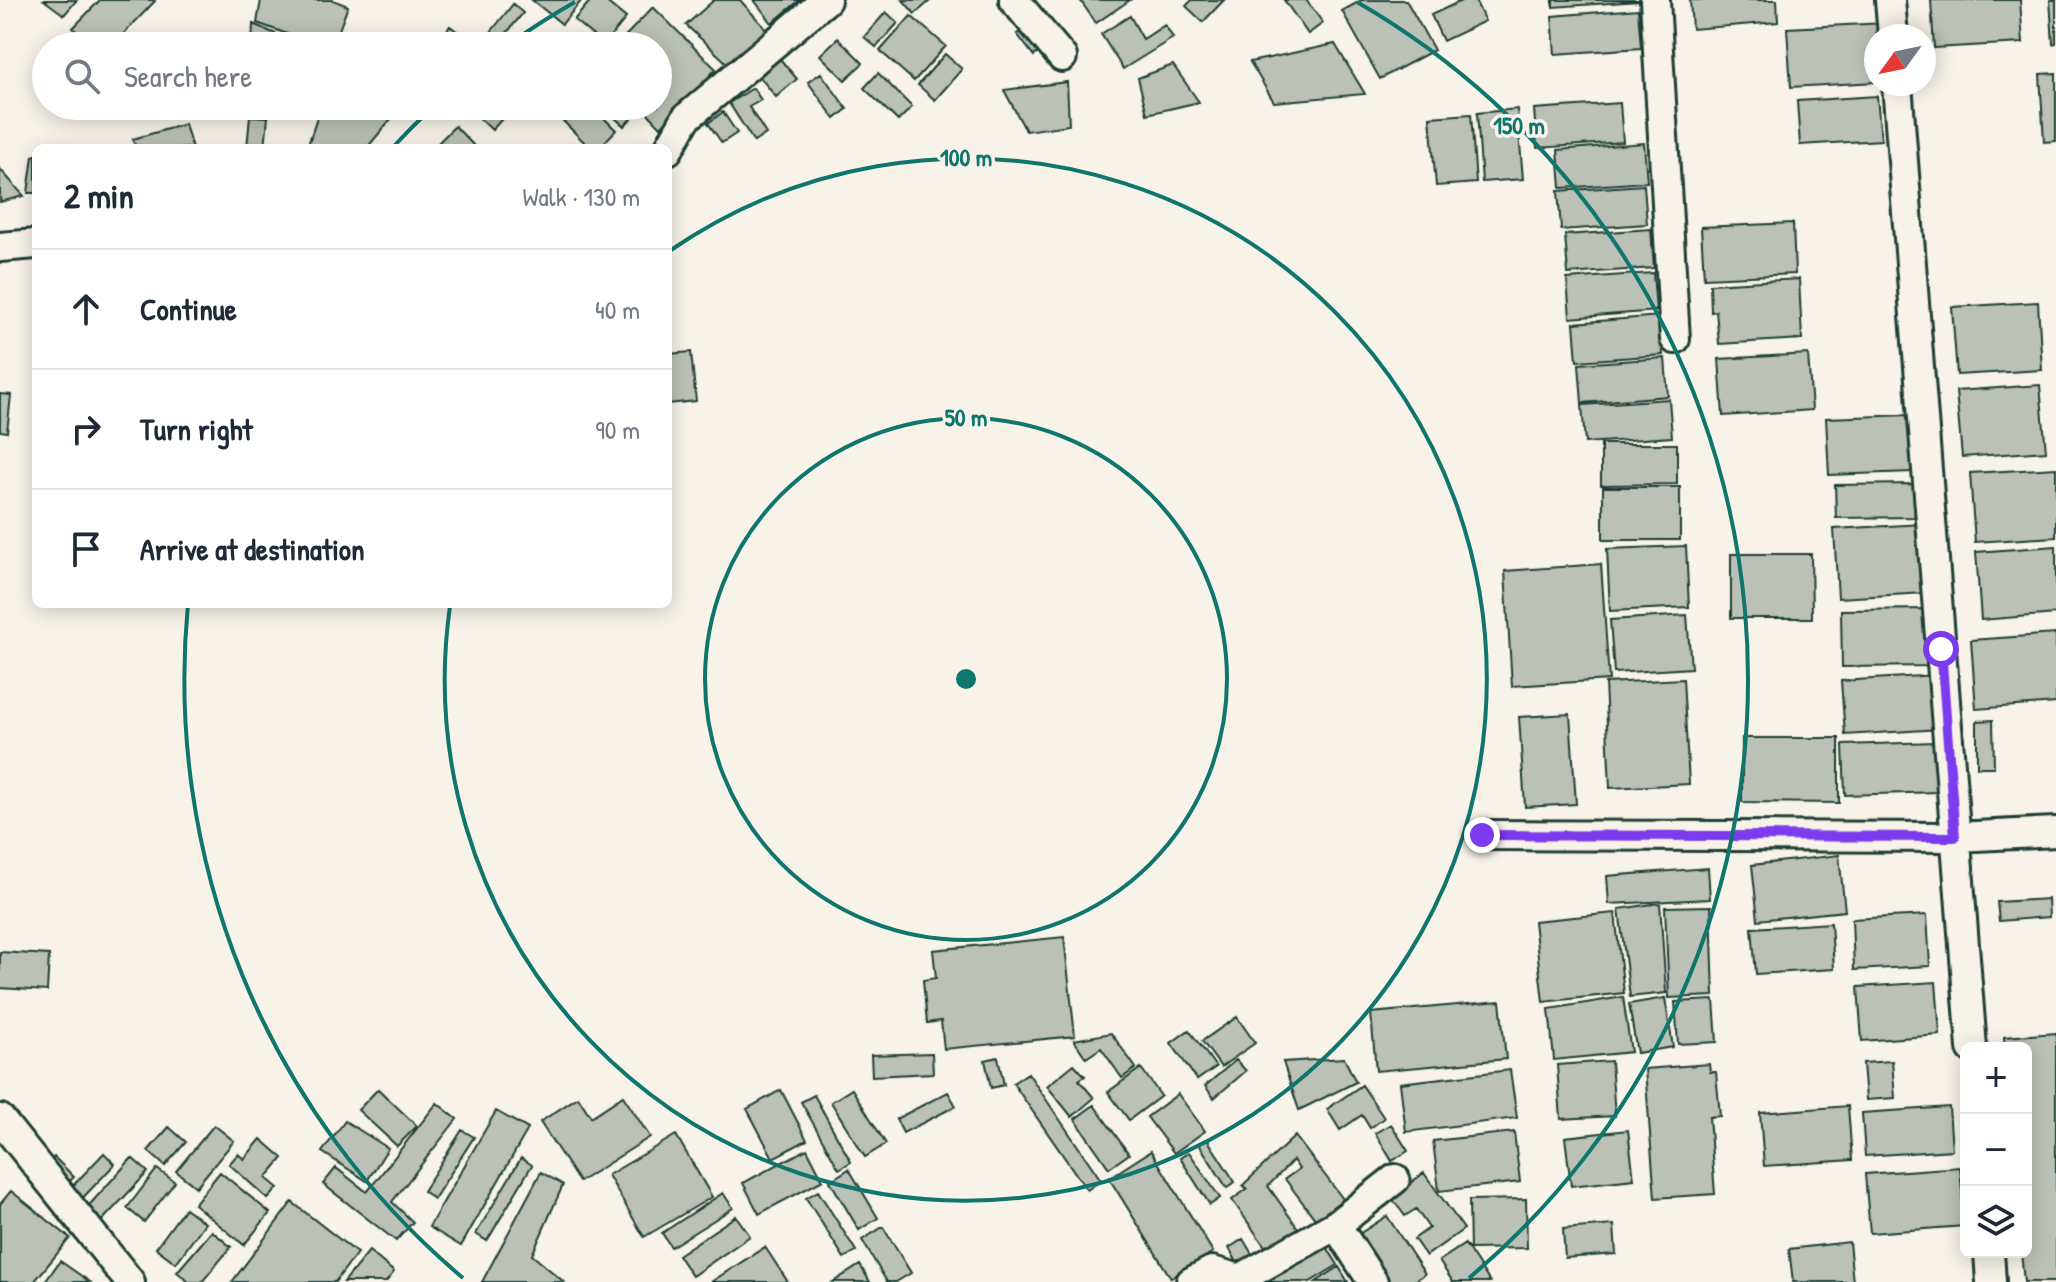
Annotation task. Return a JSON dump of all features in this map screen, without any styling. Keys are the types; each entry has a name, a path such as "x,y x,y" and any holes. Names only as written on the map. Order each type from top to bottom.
{"street":[{"path":"671,144 686,118 826,0"},
{"path":"1014,0 1062,57"},
{"path":"1655,0 1675,339"},
{"path":"1890,0 1892,24"},
{"path":"1898,96 1972,1042"},
{"path":"0,247 32,244"},
{"path":"1482,835 1955,837 2056,832"},
{"path":"0,1119 130,1282"},
{"path":"1191,1282 1212,1271 1240,1279 1336,1225 1395,1179"},
{"path":"1336,1225 1373,1282"},
{"path":"1989,1258 1991,1282"}],"building":[{"path":"44,0 77,0 64,15"},
{"path":"100,0 155,1 125,32 77,32 73,28"},
{"path":"261,0 333,0 348,6 338,32 282,32 257,23"},
{"path":"532,0 582,0 562,24"},
{"path":"591,0 604,0 626,18 615,32 588,32 574,20"},
{"path":"714,0 740,0 767,30 728,64 686,25"},
{"path":"754,0 800,0 772,23"},
{"path":"903,0 931,0 915,14"},
{"path":"1080,0 1130,0 1096,23"},
{"path":"1192,0 1224,0 1203,22 1186,6"},
{"path":"1284,0 1306,0 1323,23 1308,34"},
{"path":"1362,0 1406,0 1434,50 1380,79 1342,11"},
{"path":"1463,0 1475,0 1485,21 1443,41 1431,15"},
{"path":"1553,0 1639,0 1639,1 1553,7"},
{"path":"1690,0 1777,0 1778,22 1692,29"},
{"path":"1931,0 2020,0 2023,43 1936,48 1936,24 1932,24"},
{"path":"2050,0 2056,0 2056,43 2053,44"},
{"path":"513,4 523,13 508,32 491,32"},
{"path":"653,7 716,69 672,115 672,32 629,32"},
{"path":"1638,9 1641,48 1555,54 1552,16"},
{"path":"886,12 898,23 876,47 864,37"},
{"path":"911,16 946,46 914,81 880,51"},
{"path":"1130,16 1143,39 1165,25 1173,38 1123,69 1101,34"},
{"path":"1031,23 1047,46 1034,56 1017,34"},
{"path":"253,24 271,32 253,32"},
{"path":"1864,24 1864,83 1791,87 1787,28"},
{"path":"838,38 863,63 845,80 820,55"},
{"path":"1335,44 1365,94 1274,102 1250,62"},
{"path":"945,54 962,69 935,100 918,85"},
{"path":"780,59 797,79 776,97 759,76"},
{"path":"1173,65 1199,102 1147,114 1138,78"},
{"path":"821,73 847,109 835,119 808,82"},
{"path":"878,73 912,107 898,121 864,88"},
{"path":"2056,73 2056,141 2044,142 2040,74"},
{"path":"1067,82 1069,125 1026,131 1004,90"},
{"path":"753,88 761,100 749,107 766,134 754,142 729,103"},
{"path":"1877,96 1881,140 1800,145 1797,101"},
{"path":"1620,103 1623,142 1537,148 1534,109"},
{"path":"1517,109 1523,179 1482,182 1477,113"},
{"path":"723,112 737,133 722,143 708,123"},
{"path":"1471,114 1476,183 1436,186 1430,117"},
{"path":"250,120 268,120 265,144 247,144"},
{"path":"316,120 390,120 370,144 308,144"},
{"path":"482,120 501,120 492,130"},
{"path":"562,120 606,120 616,130 603,144 586,144"},
{"path":"654,120 668,120 661,127"},
{"path":"185,124 191,144 135,144 133,139"},
{"path":"455,126 472,144 437,144"},
{"path":"1644,143 1647,182 1561,188 1558,150"},
{"path":"32,163 32,193 28,193"},
{"path":"0,169 24,196 0,202"},
{"path":"1644,185 1647,224 1561,230 1558,191"},
{"path":"1793,223 1795,274 1704,278 1701,227"},
{"path":"1651,229 1654,268 1568,274 1565,235"},
{"path":"1653,273 1656,311 1570,318 1567,279"},
{"path":"1799,279 1802,339 1719,344 1716,311 1711,312 1710,284"},
{"path":"2038,302 2042,370 1957,375 1952,307"},
{"path":"1660,316 1663,355 1577,361 1574,323"},
{"path":"691,352 696,401 672,404 672,354"},
{"path":"1808,354 1812,410 1723,416 1719,359"},
{"path":"1665,358 1668,396 1582,403 1579,364"},
{"path":"2040,385 2046,451 1962,457 1956,391"},
{"path":"0,394 11,395 7,432 0,431"},
{"path":"1669,399 1672,437 1585,443 1582,405"},
{"path":"1910,415 1913,472 1829,475 1826,418"},
{"path":"1601,444 1677,444 1677,484 1601,485"},
{"path":"2056,468 2056,537 1975,542 1970,473"},
{"path":"1916,484 1917,517 1836,518 1835,485"},
{"path":"1603,487 1680,487 1680,540 1603,540"},
{"path":"1923,524 1926,593 1838,598 1834,529"},
{"path":"1686,546 1689,607 1610,611 1607,549"},
{"path":"2056,546 2056,614 1981,620 1976,552"},
{"path":"1731,554 1811,554 1812,618 1731,618"},
{"path":"1601,564 1609,680 1512,686 1505,571"},
{"path":"1933,609 1934,666 1842,667 1841,610"},
{"path":"1687,615 1691,668 1614,673 1610,620"},
{"path":"2056,634 2056,703 1976,709 1971,640"},
{"path":"1937,675 1941,729 1845,735 1841,681"},
{"path":"1683,679 1689,784 1610,788 1605,683"},
{"path":"1570,714 1576,804 1525,807 1519,717"},
{"path":"1993,720 1994,767 1977,767 1977,721"},
{"path":"1742,738 1839,738 1839,803 1742,802"},
{"path":"1935,742 1938,792 1845,795 1843,745"},
{"path":"1839,855 1845,911 1758,920 1752,865"},
{"path":"1708,868 1710,899 1609,904 1607,876"},
{"path":"2048,899 2049,917 1999,921 1997,902"},
{"path":"1660,903 1666,993 1630,997 1619,909"},
{"path":"1711,906 1714,996 1669,998 1665,907"},
{"path":"1615,913 1624,993 1543,1002 1534,921"},
{"path":"1927,915 1930,966 1854,970 1852,919"},
{"path":"1831,923 1834,969 1756,974 1752,928"},
{"path":"1064,937 1075,1036 944,1049 941,1021 927,1023 923,980 936,978 933,950"},
{"path":"0,952 49,955 47,991 0,988"},
{"path":"1936,982 1940,1035 1862,1041 1858,987"},
{"path":"1623,997 1631,1052 1554,1060 1549,1009"},
{"path":"1665,998 1673,1047 1637,1053 1629,1004"},
{"path":"1714,1000 1717,1042 1678,1044 1675,1002"},
{"path":"1500,1001 1506,1059 1376,1071 1371,1013"},
{"path":"1237,1017 1255,1043 1221,1067 1202,1041"},
{"path":"1189,1030 1216,1067 1197,1080 1171,1043"},
{"path":"1111,1033 1136,1068 1122,1078 1101,1048 1086,1058 1074,1040"},
{"path":"2056,1033 2056,1282 2024,1282 2022,1258 2032,1258 2032,1042 2004,1042 2004,1037"},
{"path":"932,1053 933,1073 872,1076 871,1055"},
{"path":"998,1057 1004,1085 991,1088 985,1060"},
{"path":"1344,1058 1356,1082 1299,1110 1283,1062"},
{"path":"1236,1060 1246,1071 1214,1098 1205,1086"},
{"path":"1611,1061 1615,1116 1561,1119 1557,1065"},
{"path":"1892,1061 1895,1098 1866,1100 1863,1063"},
{"path":"1074,1064 1085,1076 1079,1080 1094,1098 1072,1117 1047,1086"},
{"path":"1709,1064 1710,1072 1716,1072 1720,1116 1709,1117 1715,1194 1655,1198 1645,1069"},
{"path":"1141,1068 1161,1096 1129,1120 1108,1092"},
{"path":"1510,1070 1517,1118 1406,1132 1400,1083"},
{"path":"1028,1073 1101,1180 1087,1190 1013,1083"},
{"path":"1362,1085 1384,1118 1370,1128 1362,1115 1340,1130 1327,1109"},
{"path":"378,1089 417,1126 397,1146 358,1110"},
{"path":"852,1089 886,1144 865,1157 831,1102"},
{"path":"781,1090 807,1140 773,1158 747,1109"},
{"path":"948,1092 956,1106 903,1133 896,1119"},
{"path":"1178,1094 1205,1131 1174,1153 1147,1117"},
{"path":"814,1095 851,1162 839,1169 801,1102"},
{"path":"623,1096 650,1137 579,1182 540,1122 578,1097 591,1117"},
{"path":"437,1103 457,1119 392,1202 413,1222 396,1241 323,1184 336,1168 367,1192"},
{"path":"1094,1105 1129,1154 1109,1168 1075,1119"},
{"path":"1848,1106 1852,1160 1764,1166 1760,1113"},
{"path":"1949,1107 1952,1150 1865,1156 1862,1113"},
{"path":"496,1111 528,1129 461,1246 429,1227"},
{"path":"345,1121 388,1148 367,1181 322,1152"},
{"path":"1391,1124 1408,1151 1392,1161 1375,1133"},
{"path":"214,1125 234,1141 196,1187 176,1171"},
{"path":"169,1127 186,1142 165,1166 148,1151"},
{"path":"462,1130 474,1137 434,1199 423,1191"},
{"path":"1628,1130 1634,1179 1571,1186 1565,1137"},
{"path":"1514,1132 1520,1182 1439,1191 1433,1141"},
{"path":"676,1135 712,1197 644,1237 608,1175"},
{"path":"1295,1136 1343,1199 1316,1220 1285,1179 1299,1169 1293,1160 1268,1186 1300,1231 1269,1252 1232,1200 1247,1189 1243,1185"},
{"path":"261,1139 283,1158 266,1178 278,1188 268,1199 229,1164 238,1154 244,1159"},
{"path":"1207,1139 1235,1182 1227,1188 1199,1144"},
{"path":"807,1149 823,1180 759,1214 743,1183"},
{"path":"1151,1151 1213,1252 1171,1278 1109,1178"},
{"path":"1189,1152 1220,1198 1210,1205 1180,1158"},
{"path":"104,1153 115,1164 76,1205 65,1194"},
{"path":"54,1157 74,1177 66,1185 46,1166"},
{"path":"132,1158 148,1172 97,1226 82,1213"},
{"path":"521,1158 532,1165 487,1241 476,1234"},
{"path":"1960,1167 1960,1226 1870,1233 1865,1174"},
{"path":"157,1169 175,1182 144,1222 127,1208"},
{"path":"849,1169 878,1218 859,1230 830,1181"},
{"path":"220,1172 270,1213 244,1245 194,1204"},
{"path":"541,1172 563,1185 532,1255 564,1282 482,1282"},
{"path":"1424,1173 1464,1229 1426,1256 1414,1239 1429,1228 1416,1209 1405,1216 1391,1197"},
{"path":"11,1191 70,1238 34,1282 0,1282 0,1204"},
{"path":"818,1191 856,1251 844,1258 806,1198"},
{"path":"723,1193 733,1208 671,1247 662,1233"},
{"path":"1526,1199 1527,1248 1470,1249 1469,1200"},
{"path":"292,1202 357,1253 335,1282 232,1282"},
{"path":"185,1208 205,1223 176,1263 156,1248"},
{"path":"736,1216 750,1236 692,1276 678,1255"},
{"path":"1387,1216 1425,1274 1413,1282 1390,1282 1359,1234"},
{"path":"1614,1225 1616,1254 1565,1258 1563,1229"},
{"path":"883,1227 911,1273 896,1282 887,1282 862,1240"},
{"path":"212,1231 231,1247 202,1282 189,1282 177,1272"},
{"path":"1243,1239 1258,1264 1243,1273 1229,1248"},
{"path":"1849,1242 1853,1282 1793,1282 1789,1249"},
{"path":"1325,1244 1338,1265 1310,1282 1265,1282"},
{"path":"1465,1244 1490,1282 1453,1282 1439,1261"},
{"path":"765,1247 788,1282 711,1282"},
{"path":"369,1251 394,1272 386,1282 344,1282"},
{"path":"60,1261 90,1282 45,1282"},
{"path":"860,1265 870,1282 833,1282"},
{"path":"1339,1267 1348,1282 1316,1282"}],"route":[{"path":"1482,835 1955,837 1941,649"}]}
